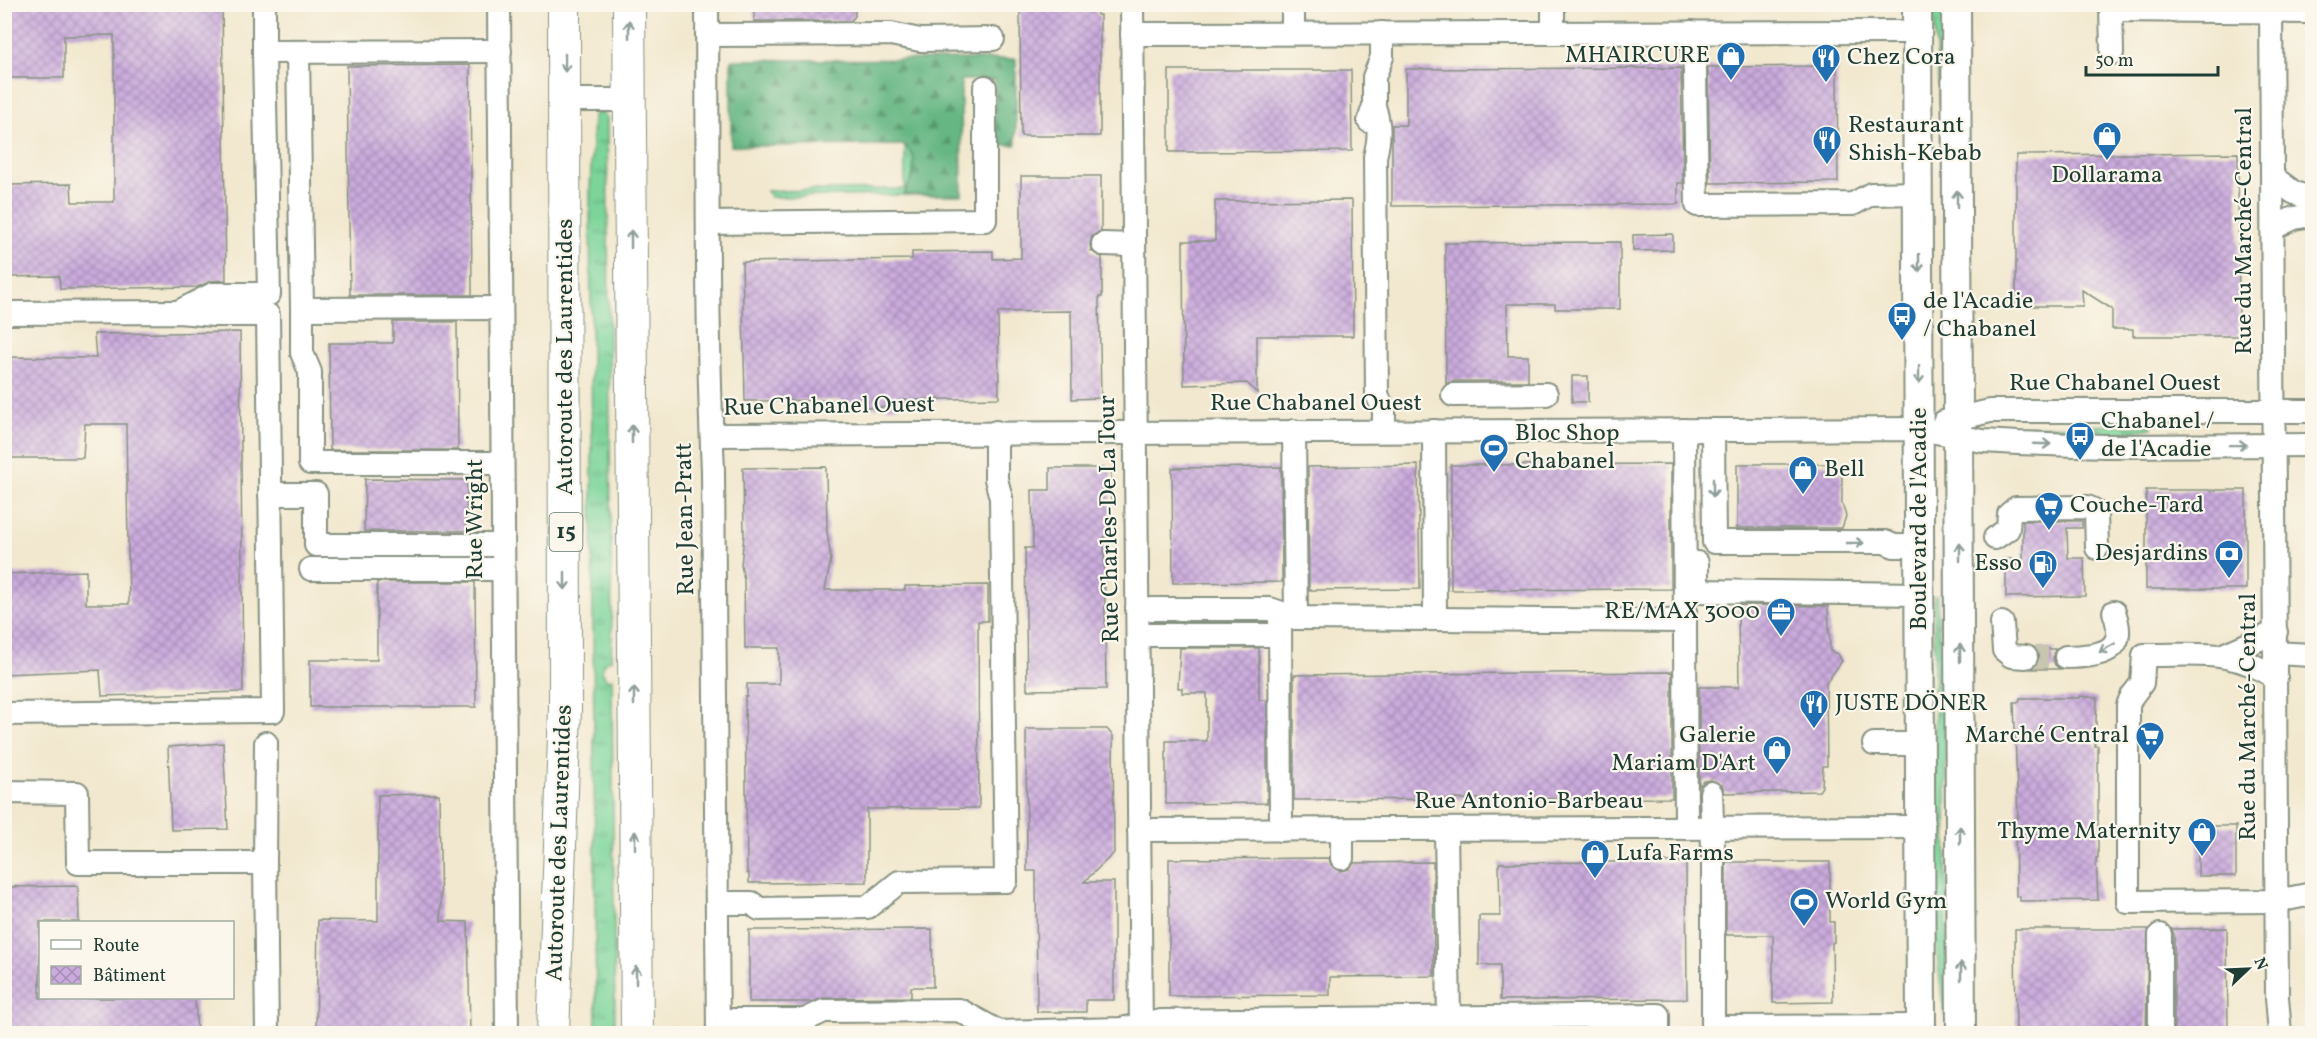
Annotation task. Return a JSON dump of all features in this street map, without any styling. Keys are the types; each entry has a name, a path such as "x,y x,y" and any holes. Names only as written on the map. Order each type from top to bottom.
{"highway":[{"name":"Autoroute des Laurentides","path":"553,1034 565,710 564,4"},
{"path":"629,4 637,1034"},
{"path":"565,710 573,1034"}],"main road":[{"name":"Boulevard de l'Acadie","path":"1956,4 1961,1034"},
{"name":"Boulevard de l'Acadie","path":"1917,18 1921,1030"}],"street":[{"path":"178,312 213,294 269,294 264,4"},
{"name":"Rue Wright","path":"499,4 507,1034"},
{"name":"Rue Jean-Pratt","path":"707,4 718,1027"},
{"name":"Rue Charles-De La Tour","path":"1132,4 1141,1029"},
{"path":"1293,4 1293,33"},
{"path":"1553,4 1553,33"},
{"path":"2112,53 2112,7 2271,8 2313,12"},
{"name":"Rue du Marché-Central","path":"2271,8 2277,997 2280,1034"},
{"path":"1132,34 1692,32 1917,18"},
{"path":"1692,32 1695,72 1697,205 1852,204 1871,194 1919,193"},
{"path":"1382,33 1382,57 1373,82 1374,106 1380,124 1380,139 1375,157 1377,394 1384,411 1384,431"},
{"path":"707,35 891,34 920,40 993,39"},
{"path":"264,52 500,51"},
{"path":"298,52 302,353 310,372 310,464 502,463"},
{"path":"708,223 986,220 985,87"},
{"path":"565,100 629,100"},
{"path":"266,160 299,160"},
{"path":"2272,177 2293,192 2313,200"},
{"path":"2272,228 2294,218 2313,215"},
{"path":"268,243 301,243"},
{"path":"1103,244 1134,245"},
{"path":"302,309 501,308"},
{"path":"4,313 178,312 268,315 273,711 4,714"},
{"path":"1453,395 1546,394"},
{"name":"Rue Chabanel Ouest","path":"1959,428 1990,411 2313,411"},
{"name":"Rue Chabanel Ouest","path":"712,435 1959,428 2000,443 2105,446 2313,445"},
{"path":"1698,430 1714,542 1885,542 1894,546 1920,546"},
{"path":"1686,828 1685,621 1691,591 1698,430"},
{"path":"1281,830 1280,635 1288,616 1294,431"},
{"path":"1434,431 1435,618"},
{"path":"717,903 752,903 759,909 868,906 899,882 1006,880 1001,498 996,480 996,432"},
{"path":"270,494 316,494 316,545 503,546"},
{"path":"2003,539 2009,514 2016,508 2090,507 2095,511 2097,517 2097,548"},
{"path":"311,569 503,569"},
{"path":"1691,591 1920,594"},
{"path":"1137,609 1270,609 1288,616 1685,621"},
{"path":"2066,657 2091,655 2114,646 2119,637 2120,626 2114,612"},
{"path":"2002,623 2004,650 2011,656 2026,657"},
{"path":"1138,635 1280,635"},
{"path":"2313,655 2276,642 2223,655 2144,655 2142,683 2129,700 2128,902 2277,901 2313,894"},
{"path":"2223,655 2257,665 2276,678"},
{"path":"266,743 267,1034"},
{"path":"1874,744 1920,744"},
{"path":"4,792 77,793 78,863 266,863"},
{"path":"1718,793 1718,828 1713,848 1714,1030 1921,1030"},
{"name":"Rue Antonio-Barbeau","path":"1139,831 1920,827"},
{"path":"1446,829 1449,1018"},
{"path":"1341,858 1342,830"},
{"path":"2277,901 2313,909"},
{"path":"2159,902 2160,1034"},
{"path":"718,1027 805,1020 824,1011 959,1010 999,1032 1141,1029 1161,1021 1449,1018 1491,1025 1658,1016 1658,1034"},
{"path":"1449,1018 1472,1034"}],"green space":[{"path":"1933,5 1943,5 1943,104 1940,104"},
{"path":"1016,59 1016,145 995,145 995,80 961,80 962,195 904,195 913,175 914,157 905,145 731,146 731,60"},
{"path":"601,111 607,118 612,635 611,660 604,662 602,672 607,680 612,679 615,1034 596,1033 590,193 593,117"},
{"path":"905,145 914,157 913,175 904,195 770,197 767,191 905,189"},
{"path":"2152,425 2152,428 2113,436 1996,429 1996,426"},
{"path":"1934,596 1937,596 1946,759 1947,1015 1944,1015 1936,944"}],"building":[{"path":"4,4 222,4 226,280 212,281 197,287 60,289 59,276 4,277 4,185 71,184 72,202 114,202 114,35 64,36 64,78 4,78"},
{"path":"754,4 855,4 855,16 851,21 754,21"},
{"path":"1020,4 1097,4 1097,15 1100,15 1100,136 1021,136"},
{"path":"470,65 472,295 350,295 347,66"},
{"path":"1837,66 1838,182 1710,183 1708,67"},
{"path":"1681,68 1683,183 1678,183 1678,204 1392,206 1392,125 1406,125 1406,69"},
{"path":"1169,70 1351,70 1352,151 1169,152"},
{"path":"2238,153 2239,336 2133,336 2133,329 2112,329 2112,309 2082,290 2083,306 2016,306 2016,155"},
{"path":"1021,176 1101,176 1101,231 1092,236 1090,244 1091,251 1102,257 1102,297 1099,297 1101,398 1072,399 1071,311 998,312 999,398 901,400 901,407 841,408 841,400 745,401 742,262 912,259 912,252 993,251 993,259 1021,258"},
{"path":"1352,200 1353,336 1257,336 1257,393 1247,383 1184,385 1183,241 1215,241 1215,201"},
{"path":"1673,234 1673,250 1633,251 1633,235"},
{"path":"1620,242 1620,309 1555,309 1555,304 1507,304 1508,356 1528,356 1528,381 1453,381 1446,384 1445,243"},
{"path":"393,322 457,322 458,450 330,450 329,343 393,343"},
{"path":"240,332 243,692 102,696 100,670 4,674 4,574 86,571 86,604 129,604 126,424 85,424 83,458 4,458 4,357 96,358 94,334"},
{"path":"1572,376 1588,376 1588,402 1572,402"},
{"path":"1671,464 1671,589 1451,590 1451,465"},
{"path":"1737,464 1831,464 1842,477 1842,504 1846,516 1842,528 1737,528"},
{"path":"1418,465 1420,589 1309,590 1308,467"},
{"path":"826,467 827,532 831,559 825,590 905,590 905,586 988,585 988,621 978,621 979,808 867,809 867,882 749,883 745,696 747,696 747,684 779,684 779,648 745,648 744,580 741,565 744,535 743,468"},
{"path":"1281,467 1282,582 1173,583 1172,468"},
{"path":"1050,468 1111,468 1111,537 1104,537 1106,689 1027,690 1025,548 1033,548 1032,490 1050,490"},
{"path":"365,479 467,480 466,531 364,531"},
{"path":"2146,490 2246,490 2246,589 2146,589"},
{"path":"2023,521 2082,521 2082,528 2067,528 2068,558 2084,558 2085,596 2006,597 2006,559 2023,559"},
{"path":"377,582 475,582 476,707 310,707 310,660 377,660"},
{"path":"1738,605 1828,606 1830,651 1838,654 1842,661 1826,683 1827,766 1823,766 1822,787 1819,791 1725,793 1722,785 1711,780 1704,781 1699,786 1699,687 1739,687"},
{"path":"1180,648 1259,648 1259,700 1267,700 1267,803 1166,804 1166,741 1207,741 1207,693 1182,693 1182,688 1178,688"},
{"path":"2037,649 2055,649 2053,658 2055,665 2060,669 2032,669 2037,665 2039,658"},
{"path":"1672,672 1672,798 1294,800 1294,675"},
{"path":"2079,696 2097,698 2095,746 2098,746 2098,858 2096,858 2098,900 2020,901 2020,896 2016,896 2015,819 2018,819 2014,702 2019,702 2020,698 2079,698"},
{"path":"1026,729 1107,729 1113,736 1114,853 1084,882 1114,882 1114,1000 1086,1000 1086,1012 1037,1012 1036,871 1027,871"},
{"path":"223,743 228,829 171,830 168,747"},
{"path":"439,794 441,921 468,922 470,1034 316,1034 318,920 378,921 378,795"},
{"path":"2198,826 2236,826 2236,876 2198,876"},
{"path":"1329,858 1331,865 1341,871 1349,869 1354,863 1433,862 1434,976 1330,977 1330,995 1169,996 1169,859"},
{"path":"1686,862 1687,999 1500,1000 1500,965 1479,965 1479,916 1500,916 1499,863"},
{"path":"1726,862 1830,862 1830,922 1834,922 1833,1002 1773,1003 1773,935 1726,935"},
{"path":"78,886 79,921 39,921 39,999 195,999 197,1034 4,1034 4,887"},
{"path":"2227,928 2228,1034 2174,1034 2174,935 2172,929"},
{"path":"932,929 933,987 911,987 911,997 824,998 812,1002 749,1002 749,930"},
{"path":"2015,929 2148,929 2146,1034 2016,1034"}],"tunnel":[{"path":"2026,657 2066,657"}],"place":[{"name":"MHAIRCURE","path":"1731,82"},
{"name":"Chez Cora","path":"1826,84"},
{"name":"Dollarama","path":"2107,162"},
{"name":"Restaurant Shish-Kebab","path":"1827,166"},
{"name":"de l'Acadie / Chabanel","path":"1902,342"},
{"name":"Chabanel / de l'Acadie","path":"2080,462"},
{"name":"Bloc Shop Chabanel","path":"1494,474"},
{"name":"Bell","path":"1803,496"},
{"name":"Couche-Tard","path":"2049,532"},
{"name":"Desjardins","path":"2229,580"},
{"name":"Esso","path":"2043,590"},
{"name":"RE/MAX 3000","path":"1781,638"},
{"name":"JUSTE DÖNER","path":"1814,730"},
{"name":"Marché Central","path":"2150,762"},
{"name":"Galerie Mariam D'Art","path":"1777,776"},
{"name":"Thyme Maternity","path":"2202,858"},
{"name":"Lufa Farms","path":"1595,880"},
{"name":"World Gym","path":"1804,928"}]}
